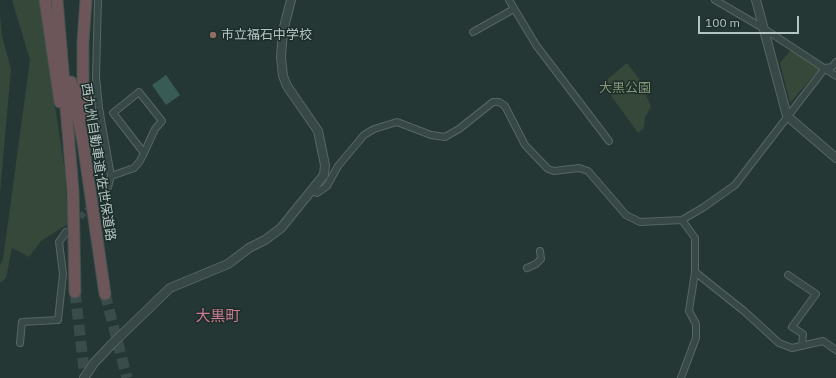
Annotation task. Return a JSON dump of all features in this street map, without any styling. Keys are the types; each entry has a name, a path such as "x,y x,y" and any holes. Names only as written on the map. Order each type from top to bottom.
{"highway":[{"path":"45,0 60,107 70,144"},
{"name":"西九州自動車道;佐世保道路","path":"57,0 73,191 75,292"},
{"path":"83,142 82,42 86,0"},
{"name":"西九州自動車道;佐世保道路","path":"61,34 83,142 106,294"}],"street":[{"path":"98,0 96,77 98,108 111,176 108,187"},
{"path":"84,378 94,363 112,344 170,288 228,264 249,248 266,240 281,228 324,175 325,165 323,150 318,131 287,86 283,76 281,57 283,31 291,0"},
{"path":"509,0 536,45 609,141"},
{"path":"715,0 763,28 836,76"},
{"path":"756,0 787,116 836,158"},
{"path":"473,32 514,9"},
{"path":"312,191 317,193 327,186 338,166 364,135 374,129 397,122 431,134 445,137 459,129 494,102 499,102 505,106 525,146 548,169 579,168 588,171 626,215 640,222 682,220 704,208 735,185 825,68 832,67 836,62"},
{"path":"111,176 134,168 144,152 155,129 162,121 139,92 114,113 144,152"},
{"path":"682,220 696,238 695,272 689,311 696,324 696,338 682,378"},
{"path":"20,343 22,322 58,320 63,274 59,242 66,232"},
{"path":"527,268 541,260 540,252"},
{"path":"695,272 779,343 792,348 823,341 836,350"},
{"path":"788,275 816,294 792,327 803,334 802,346"}],"green space":[{"path":"12,0 39,0 65,172 68,224 41,241 29,257 12,248 6,278 0,283 0,265 3,259 30,60"},
{"path":"0,13 2,36 11,69 0,193"},
{"path":"792,49 821,67 790,103 780,63"},
{"name":"大黒公園","path":"627,63 640,80 651,107 645,117 644,128 638,133 607,90 604,82"}],"water":[{"path":"166,75 180,95 166,105 152,85"}],"tunnel":[{"path":"74,224 108,187"},
{"path":"75,292 85,378"},
{"path":"105,294 127,378"}],"place":[{"name":"市立福石中学校","path":"213,35"}],"district":[{"name":"大黒町","path":"218,317"}]}
